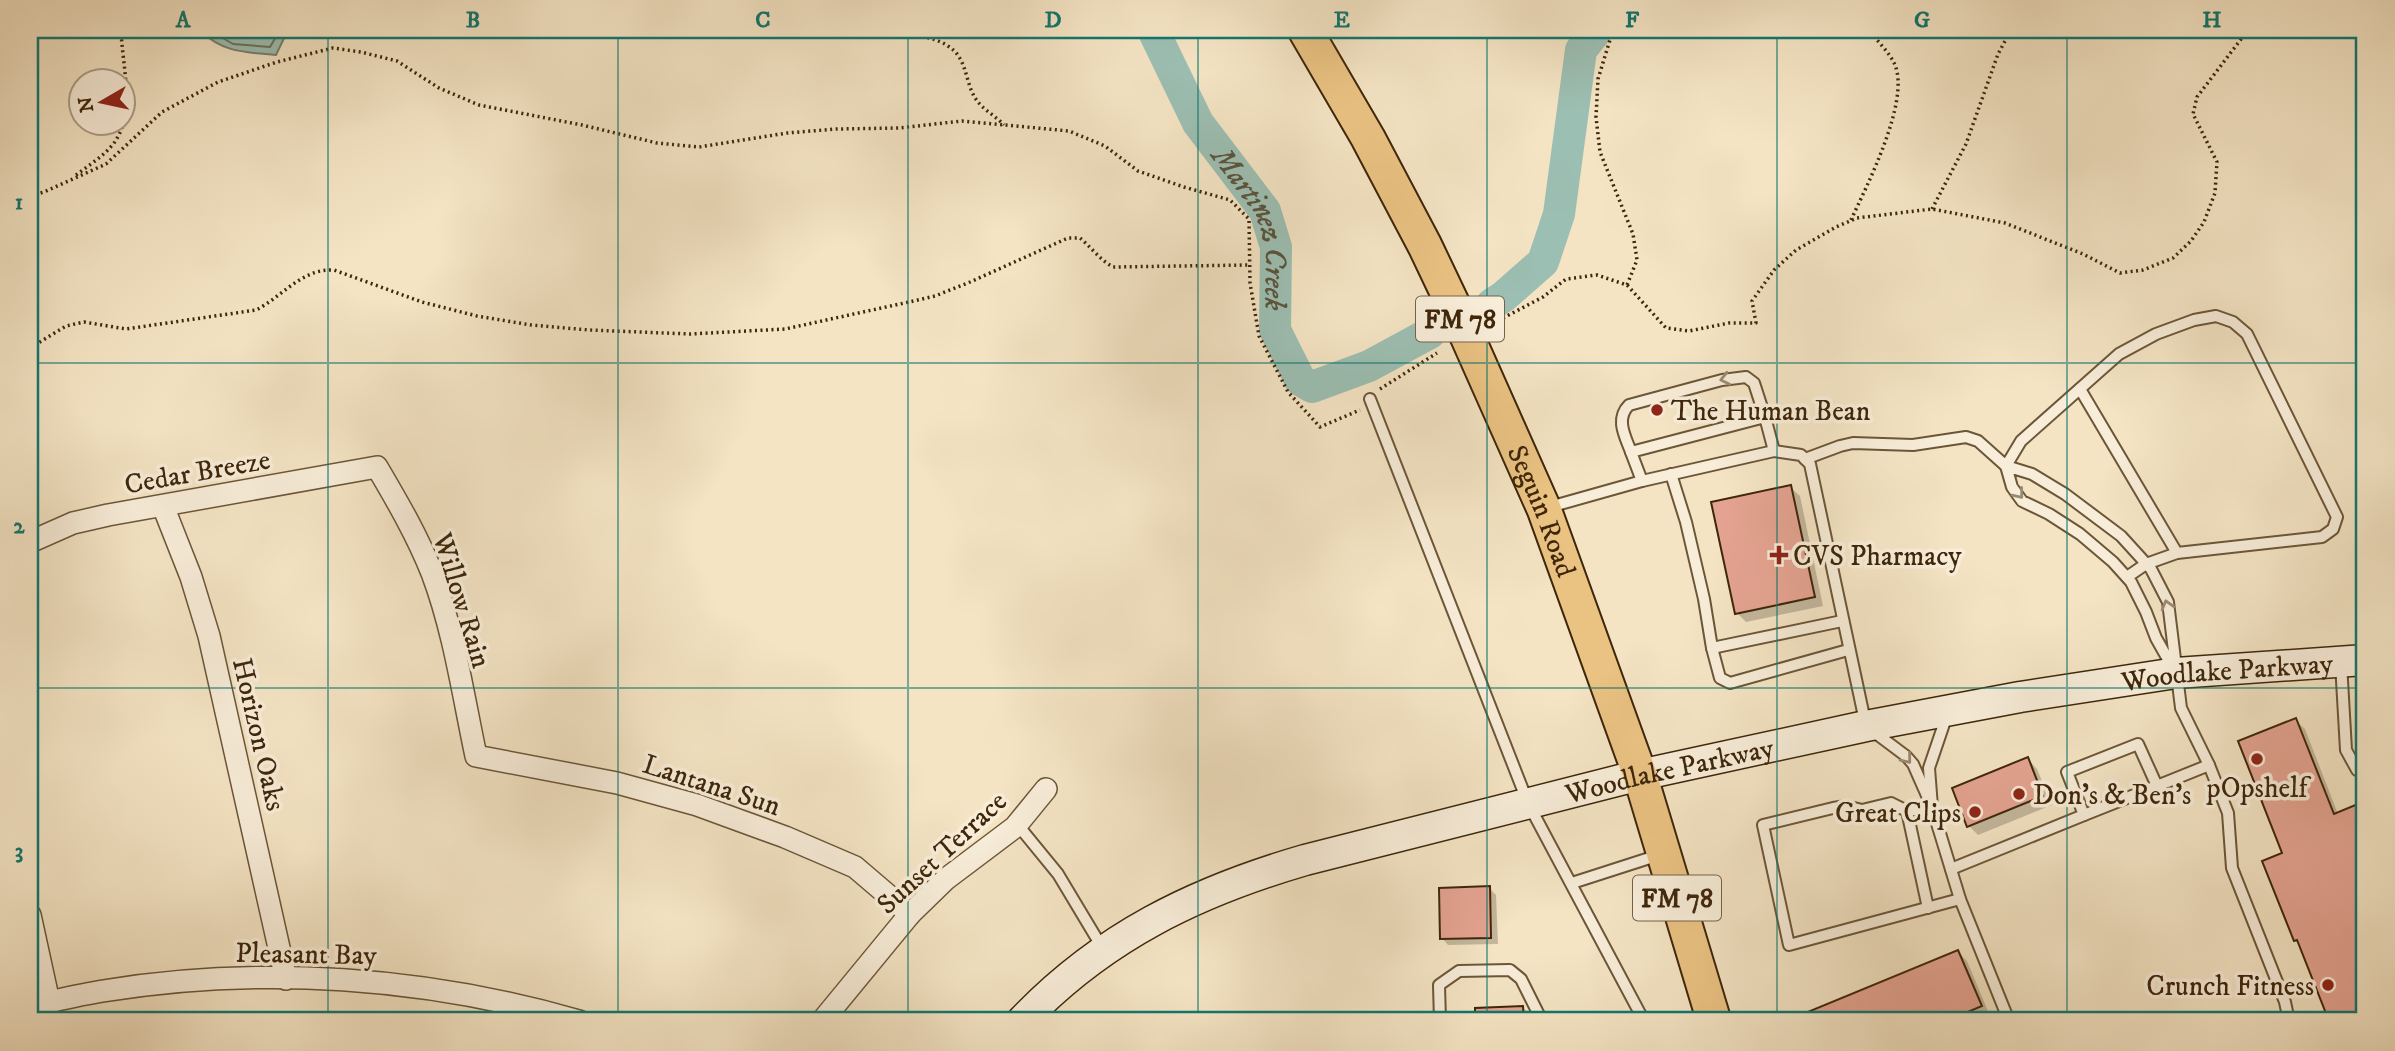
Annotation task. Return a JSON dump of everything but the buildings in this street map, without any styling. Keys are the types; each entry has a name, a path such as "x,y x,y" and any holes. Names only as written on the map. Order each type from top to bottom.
{"main road":[{"name":"Seguin Road","path":"1305,30 1368,138 1425,246 1544,509 1640,775 1714,1021"}],"street":[{"name":"Cedar Breeze","path":"30,542 73,523 377,467"},
{"name":"Willow Rain","path":"377,467 411,524 432,573 448,626 476,756"},
{"name":"Horizon Oaks","path":"163,506 191,577 209,636 286,979"},
{"name":"Woodlake Parkway","path":"1027,1020 1067,979 1104,951 1148,923 1197,897 1250,876 1640,775 1866,726 2020,697 2176,673 2353,660"},
{"name":"Lantana Sun","path":"476,756 617,783 697,805 785,837 855,867 910,914"},
{"name":"Sunset Terrace","path":"822,1021 910,914 946,879 1017,824 1046,789"},
{"path":"30,915 40,1004"},
{"name":"Pleasant Bay","path":"40,1004 103,991 204,979 324,978 415,985 530,1007 579,1021"}],"lane":[{"path":"2127,577 2146,564 2177,553 2322,537 2333,529 2337,516 2247,334 2233,322 2216,316 2194,320 2156,334 2119,354 2021,441 2006,466 2012,487 2022,501 2080,534 2127,577 2176,673"},
{"path":"1642,481 1621,420 1623,410 1629,405 1722,380 1746,377 1754,383 1774,451"},
{"path":"2080,389 2177,553"},
{"path":"1370,399 1528,803 1644,1021"},
{"path":"1631,452 1765,417"},
{"path":"1805,459 1853,443 1913,445 1966,437 1978,441 2006,466 2032,474 2065,494 2120,536 2146,564 2168,602 2181,708 2209,765 2228,813 2232,868 2285,1002 2289,1021"},
{"path":"1544,509 1642,481 1774,451 1801,455 1810,464 1866,726 1903,752 1913,764 1932,807 1960,900 2009,1021"},
{"path":"1671,474 1698,573 1720,678 1730,683 1848,650"},
{"path":"1712,648 1842,621"},
{"path":"2353,660 2346,750 2357,770 2365,774"},
{"path":"1932,807 1929,768 1948,711"},
{"path":"2084,815 2067,772 2078,767 2138,744 2157,786"},
{"path":"1951,869 2209,765"},
{"path":"1932,807 1907,811 1891,803 1862,810 1846,806 1763,825 1789,945 1960,900"},
{"path":"1907,811 1928,908"},
{"path":"1017,824 1058,874 1104,951"},
{"path":"1572,883 1664,854"},
{"path":"1440,1021 1439,985 1459,971 1510,970 1521,979 1542,1021"}],"path":[{"path":"70,180 102,156 115,142 123,122 126,106 121,30"},
{"path":"901,30 946,44 954,50 966,72 973,95 985,111 1004,125"},
{"path":"1613,30 1598,79 1597,117 1600,152 1633,234 1637,260 1627,285"},
{"path":"1851,220 1889,129 1896,102 1898,79 1895,64 1869,30"},
{"path":"1932,209 1966,144 1998,54 2011,30"},
{"path":"1503,318 1543,297 1566,279 1597,275 1627,285 1666,328 1689,331 1729,323 1756,323 1752,301 1774,270 1796,250 1851,220 1932,209 2005,223 2083,254 2120,273 2143,270 2173,258 2191,241 2204,222 2215,192 2217,162 2193,114 2197,97 2248,30"},
{"path":"30,196 106,164 162,112 218,82 277,62 333,48 397,61 439,88 479,105 657,143 699,147 786,133 899,128 962,121 1069,131 1105,146 1138,171 1230,200 1249,219 1250,283 1259,336 1288,392 1320,427 1358,412 1383,386 1437,354"},
{"path":"30,348 66,326 84,322 126,330 256,310 270,303 301,278 321,270 334,270 422,302 477,316 531,325 589,330 690,334 785,329 909,302 970,282 1068,238 1080,238 1093,248 1104,262 1113,267 1250,265"}],"water":[{"path":"199,30 288,30 276,55 226,47"}],"waterway":[{"name":"Martinez Creek","path":"1153,30 1198,123 1265,211 1276,247 1275,330 1300,380 1312,387 1369,366 1430,333"},
{"name":"Martinez Creek","path":"1492,304 1543,262 1559,214 1581,50 1597,30"}],"place":[{"name":"The Human Bean","path":"1657,410"},
{"name":"CVS Pharmacy","path":"1779,555"},
{"name":"pOpshelf","path":"2257,759"},
{"name":"Don's & Ben's","path":"2019,794"},
{"name":"Great Clips","path":"1975,812"},
{"name":"Crunch Fitness","path":"2328,985"}]}
